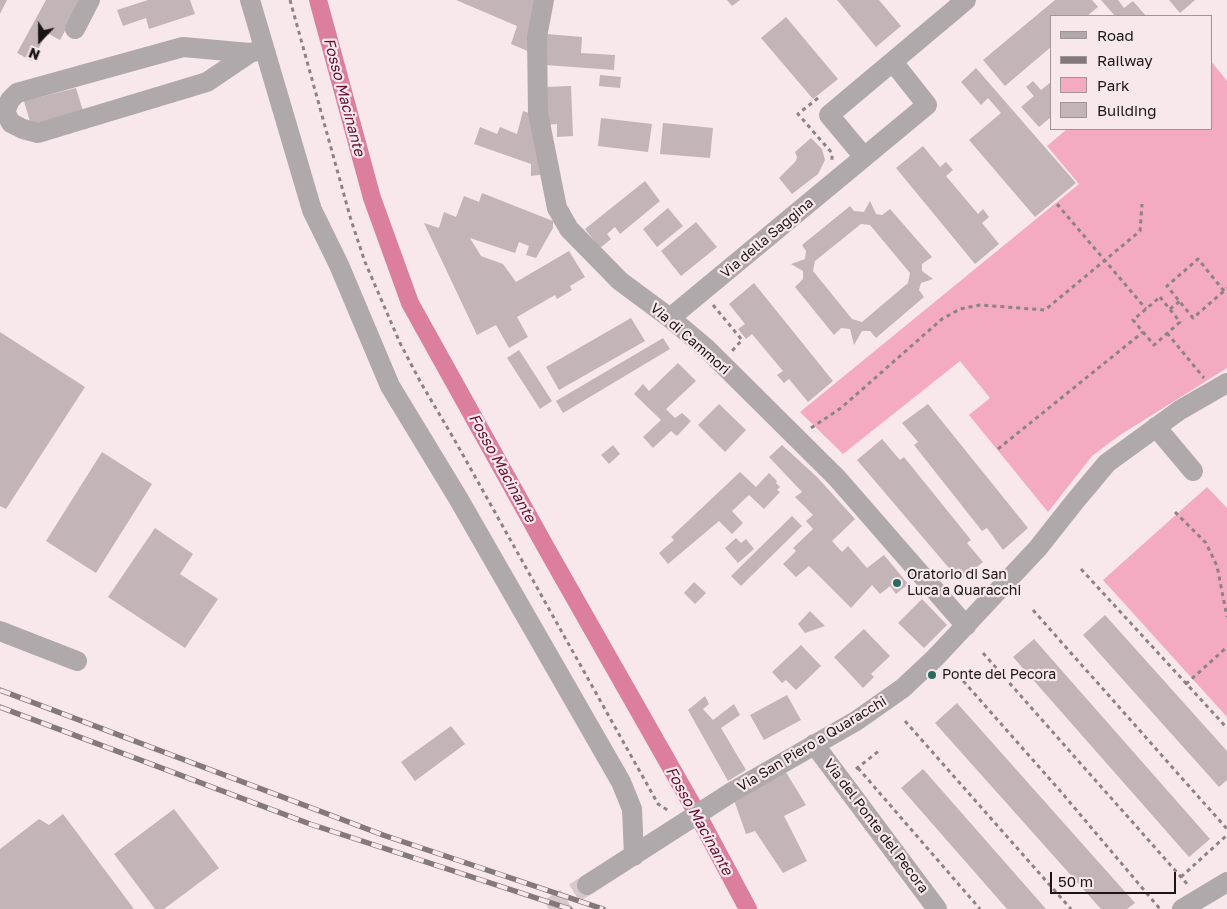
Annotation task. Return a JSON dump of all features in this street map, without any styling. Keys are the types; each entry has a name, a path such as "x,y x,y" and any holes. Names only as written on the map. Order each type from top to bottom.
{"street":[{"path":"75,29 90,0"},
{"path":"250,0 257,51 312,210 339,264 390,386 458,498 621,782 646,848"},
{"name":"Via di Cammori","path":"544,0 537,37 537,102 539,123 559,213 569,230 620,281 670,318 706,349 837,478 966,626"},
{"path":"864,158 829,115 966,0"},
{"path":"183,47 257,51 207,82 38,133 11,123 5,112 10,100 17,93 183,47"},
{"name":"Via della Saggina","path":"670,318 928,104 893,62"},
{"name":"Via San Piero a Quaracchi","path":"587,885 732,792 856,721 902,688 966,626 1038,548 1097,474 1116,456 1218,384"},
{"path":"1156,427 1194,471"},
{"path":"0,631 77,661"},
{"name":"Via del Ponte del Pecora","path":"814,744 937,909"},
{"path":"1182,909 1227,882"}],"path":[{"path":"290,0 351,220 365,262 400,343 658,804 684,823"},
{"path":"820,97 798,114 832,153 831,163"},
{"path":"1057,204 1146,309"},
{"path":"811,428 842,408 942,319 960,309 980,305 1045,310 1140,232 1142,204"},
{"path":"1198,259 1226,290 1194,318 1167,286 1198,259"},
{"path":"1160,297 1180,322 1154,345 1133,320 1146,309 1160,297"},
{"path":"1170,309 1180,301"},
{"path":"711,302 742,340 732,350 738,357"},
{"path":"998,449 1143,332"},
{"path":"1167,334 1218,384"},
{"path":"806,422 818,434"},
{"path":"1175,512 1206,544 1217,566 1227,617"},
{"path":"1081,568 1227,728"},
{"path":"1033,610 1227,829"},
{"path":"1186,684 1227,647"},
{"path":"983,653 1192,890"},
{"path":"958,675 1062,793 1160,909"},
{"path":"905,721 1071,909"},
{"path":"840,778 858,768 880,750"},
{"path":"858,768 980,909"},
{"path":"1181,877 1227,835"}],"green space":[{"path":"1212,62 1227,81 1227,368 1120,435 1092,456 1048,512 969,415 990,398 960,361 843,454 800,412 1079,184 1047,146 1066,130 1212,130"},
{"path":"1207,487 1227,508 1227,717 1103,580"}],"building":[{"path":"0,0 7,0 0,14"},
{"path":"46,0 82,0 60,40 47,33 32,61 17,53"},
{"path":"148,0 190,0 195,14 149,29 146,18 123,26 117,10"},
{"path":"456,0 536,0 530,52 511,44 517,26"},
{"path":"727,0 740,0 732,6"},
{"path":"837,0 879,0 901,26 876,47"},
{"path":"1055,0 1092,0 1098,7 1088,15 1050,15 1050,48 1005,86 983,60"},
{"path":"1101,0 1118,0 1124,8 1133,1 1145,15 1114,15"},
{"path":"1169,0 1195,0 1180,13"},
{"path":"786,17 838,79 813,99 761,38"},
{"path":"547,34 582,37 581,53 615,55 614,70 545,65"},
{"path":"976,68 1076,183 1035,217 969,140 1001,113 988,98 981,105 961,82"},
{"path":"600,75 621,77 620,88 599,86"},
{"path":"1033,81 1041,90 1050,83 1050,118 1039,127 1021,107 1034,96 1026,87"},
{"path":"571,86 573,136 557,137 557,124 545,125 544,87"},
{"path":"76,88 83,111 31,125 24,101"},
{"path":"523,111 535,115 546,174 531,176 531,164 474,144 480,127 497,134 500,127 517,134"},
{"path":"601,118 652,124 648,152 598,146"},
{"path":"663,123 713,128 710,158 660,154"},
{"path":"811,138 822,149 825,160 818,174 792,194 779,178 796,161 795,152"},
{"path":"923,146 940,167 946,162 953,170 946,176 978,214 983,209 989,217 982,223 999,244 975,264 896,168"},
{"path":"645,181 660,201 620,234 615,227 607,234 611,239 600,248 585,229"},
{"path":"482,193 553,221 553,228 536,258 526,255 529,246 519,242 515,253 470,238 481,256 503,264 516,282 569,251 585,277 570,286 572,290 557,299 555,295 517,317 528,337 509,348 496,325 477,335 424,223 439,228 444,212 456,217 464,196 479,202"},
{"path":"870,201 876,214 882,215 890,209 932,257 922,264 922,271 933,279 921,283 919,290 924,297 876,338 870,331 862,331 854,345 850,329 841,328 834,335 795,287 803,279 803,271 791,264 805,259 806,251 802,245 850,206 854,211 864,212","holes":["861,224 870,225 910,273 908,283 862,322 852,319 813,271 815,261"]},
{"path":"668,208 683,226 657,247 643,229"},
{"path":"696,222 717,247 681,276 661,251"},
{"path":"754,283 833,381 808,402 789,379 784,383 777,375 783,371 752,334 746,339 738,329 745,324 729,304"},
{"path":"631,318 645,341 559,390 546,367"},
{"path":"0,332 85,387 6,509 0,506"},
{"path":"663,338 670,349 563,413 556,401"},
{"path":"519,350 552,401 540,409 507,358"},
{"path":"678,363 696,381 666,409 675,418 682,413 691,421 677,436 671,431 653,448 643,437 661,420 634,394 643,384 649,391"},
{"path":"719,404 746,430 725,452 698,425"},
{"path":"928,404 1028,528 1003,550 987,528 982,531 914,445 918,442 902,423"},
{"path":"882,439 900,460 904,457 971,540 967,543 983,562 960,581 857,460"},
{"path":"613,445 620,454 609,464 601,455"},
{"path":"782,445 817,477 855,519 832,541 842,552 848,546 867,568 884,555 908,584 896,594 890,586 880,594 872,585 851,608 809,566 796,577 783,564 796,551 793,548 813,529 806,521 813,515 795,497 802,492 769,457"},
{"path":"102,452 152,484 96,573 46,541"},
{"path":"740,472 756,487 769,473 777,481 776,483 780,487 777,490 780,492 764,509 749,495 732,511 743,523 732,534 719,521 668,564 659,553 674,540 671,537"},
{"path":"792,516 802,526 741,586 731,576"},
{"path":"155,528 193,554 180,574 218,599 185,648 108,597"},
{"path":"736,538 741,543 746,539 754,549 738,563 725,548"},
{"path":"694,582 706,593 695,604 684,593"},
{"path":"922,599 947,625 924,648 898,623"},
{"path":"810,611 825,626 805,633 798,624"},
{"path":"1105,615 1227,751 1227,780 1219,787 1083,635"},
{"path":"864,629 890,656 871,674 874,677 863,688 834,657"},
{"path":"1034,639 1210,839 1189,857 1013,657"},
{"path":"801,645 821,666 796,690 786,680 782,683 772,672"},
{"path":"787,695 801,720 764,740 750,715"},
{"path":"705,696 709,704 703,709 713,720 734,704 740,715 721,728 746,770 728,781 688,710"},
{"path":"957,703 1135,903 1127,909 1101,909 935,723"},
{"path":"451,726 465,744 415,781 401,762"},
{"path":"784,769 806,805 784,816 807,861 783,873 755,831 746,834 734,800"},
{"path":"923,769 1046,909 1007,909 901,788"},
{"path":"174,809 219,868 164,909 155,909 114,854"},
{"path":"63,814 134,909 0,909 0,849 39,819 49,825"}],"waterway":[{"name":"Fosso Macinante","path":"318,0 372,198 410,303 694,808 748,909"}],"tunnel":[{"path":"549,909 587,885"}],"railway":[{"path":"0,690 383,835 603,909"},
{"path":"0,707 310,824 570,909"}],"place":[{"name":"Oratorio di San Luca a Quaracchi","path":"897,583"},
{"name":"Ponte del Pecora","path":"932,675"}]}
